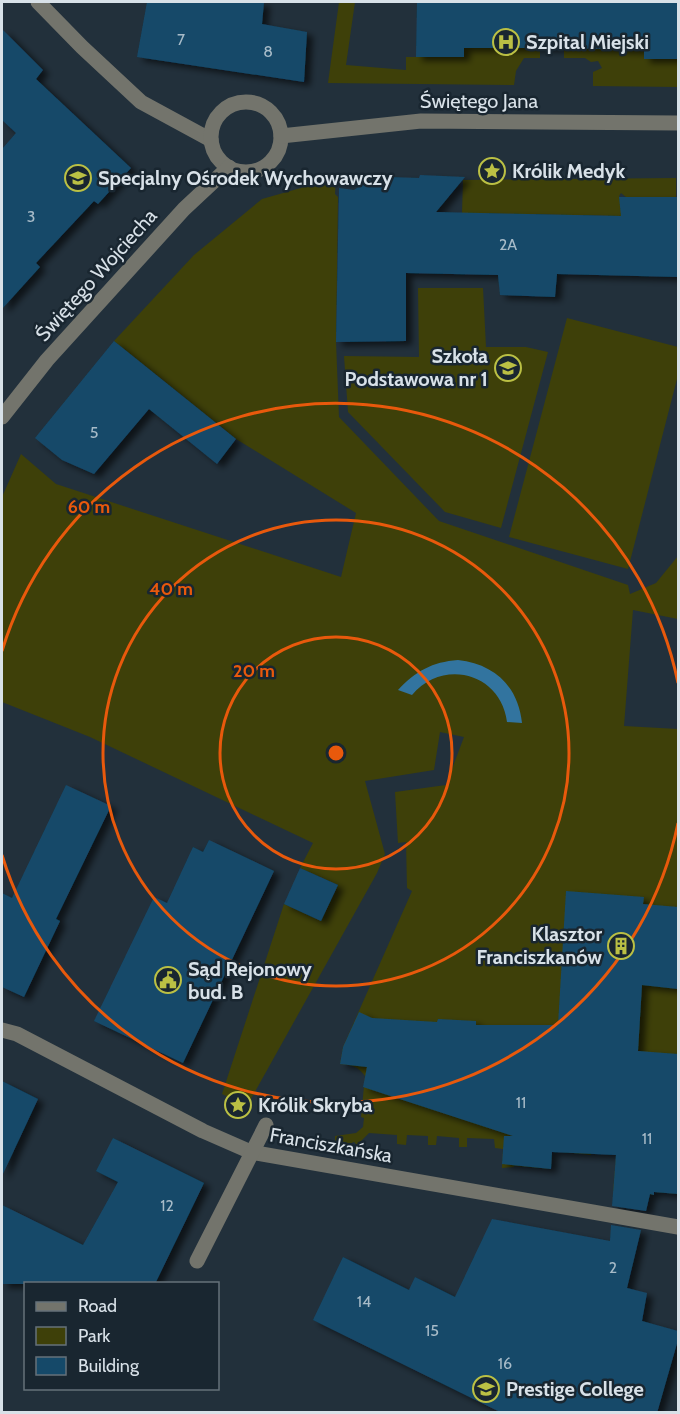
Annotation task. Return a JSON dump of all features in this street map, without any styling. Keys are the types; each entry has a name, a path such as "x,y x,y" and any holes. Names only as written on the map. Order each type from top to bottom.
{"street":[{"path":"39,2 82,47 141,102 212,140"},
{"path":"247,102 268,110 279,127 281,136 277,154 262,168 251,172 240,171 229,167 214,151 212,129 217,118 225,109 247,102"},
{"name":"Świętego Jana","path":"281,136 421,121 678,123"},
{"name":"Świętego Wojciecha","path":"2,417 47,360 176,218 229,167"},
{"name":"Franciszkańska","path":"2,1030 17,1034 198,1128 251,1152 678,1227"},
{"path":"197,1261 266,1125"}],"green space":[{"path":"339,2 355,2 346,65 406,70 406,57 463,57 464,48 540,48 540,58 524,58 516,71 514,85 328,83"},
{"path":"564,48 644,50 644,59 678,59 678,87 593,86 593,72 602,68 598,61 591,62 585,58 564,58"},
{"path":"336,178 335,194 338,197 336,342 339,417 439,521 628,585 630,594 656,583 678,556 678,619 633,610 624,726 678,729 678,1194 654,1192 654,1195 613,1191 617,1147 591,1145 591,1155 552,1151 551,1169 514,1166 502,1168 503,1149 495,1148 494,1139 467,1138 467,1147 459,1147 459,1138 437,1136 436,1145 428,1145 428,1136 407,1135 406,1145 397,1144 397,1135 369,1133 357,1145 354,1142 335,1144 335,1136 356,1133 363,1127 364,1118 361,1117 365,1076 354,1067 340,1064 343,1047 412,891 407,888 406,842 398,843 395,792 446,785 464,737 440,732 434,770 365,781 385,854 377,873 247,1106 222,1094 284,904 321,921 338,885 300,868 313,843 90,737 2,702 2,497 21,454 56,484 341,577 356,513 236,439 114,341 194,255 262,199"},
{"path":"676,178 676,197 626,197 621,193 619,196 621,216 462,213 463,180"},
{"path":"418,288 483,288 486,347 526,347 548,352 501,528 445,512 348,412 344,356 419,357"},
{"path":"567,318 678,347 678,375 628,569 509,537"}],"water":[{"path":"458,660 483,666 502,679 515,698 522,723 507,722 502,705 494,692 482,682 469,676 454,674 439,677 425,684 412,695 398,690 425,669 440,663"}],"building":[{"path":"147,2 264,2 262,24 307,32 304,82 137,57"},
{"path":"417,2 678,2 678,59 644,59 644,50 564,48 464,48 464,57 416,57"},
{"path":"2,29 43,70 36,79 131,168 98,204 94,201 36,263 40,267 2,309 2,149 16,133 2,120"},
{"path":"376,175 419,178 420,175 465,177 436,212 621,216 619,197 678,197 678,277 557,274 555,297 500,295 498,275 406,273 406,341 336,342 339,188 354,190"},
{"path":"114,341 236,439 217,464 149,409 94,474 62,460 35,438"},
{"path":"66,785 111,806 56,919 60,921 24,997 2,987 2,893 12,898"},
{"name":"Sąd Rejonowy bud. B","path":"209,840 274,871 183,1063 94,1021 154,897 167,903 193,847 203,852"},
{"path":"300,868 338,885 321,921 284,904"},
{"path":"566,891 644,897 643,904 678,907 678,989 642,985 638,1051 678,1054 678,1194 654,1192 654,1195 650,1194 646,1211 612,1206 616,1155 552,1152 551,1169 502,1164 504,1136 513,1136 363,1087 367,1067 340,1064 343,1047 359,1012 372,1018 437,1022 438,1019 476,1021 476,1025 558,1025"},
{"path":"2,1081 38,1099 2,1176"},
{"path":"113,1138 204,1183 156,1282 2,1284 2,1205 83,1245 118,1182 96,1171"},
{"path":"492,1219 610,1241 611,1225 641,1230 627,1288 647,1293 642,1321 678,1331 678,1340 657,1413 502,1413 313,1320 343,1257 409,1290 415,1277 455,1297"}],"place":[{"name":"Szpital Miejski","path":"506,42"},
{"name":"Królik Medyk","path":"492,171"},
{"name":"Specjalny Ośrodek Wychowawczy","path":"78,178"},
{"name":"Szkoła Podstawowa nr 1","path":"508,368"},
{"name":"Klasztor Franciszkanów","path":"621,946"},
{"name":"Sąd Rejonowy bud. B","path":"168,980"},
{"name":"Królik Skryba","path":"238,1105"},
{"name":"Prestige College","path":"486,1389"}]}
